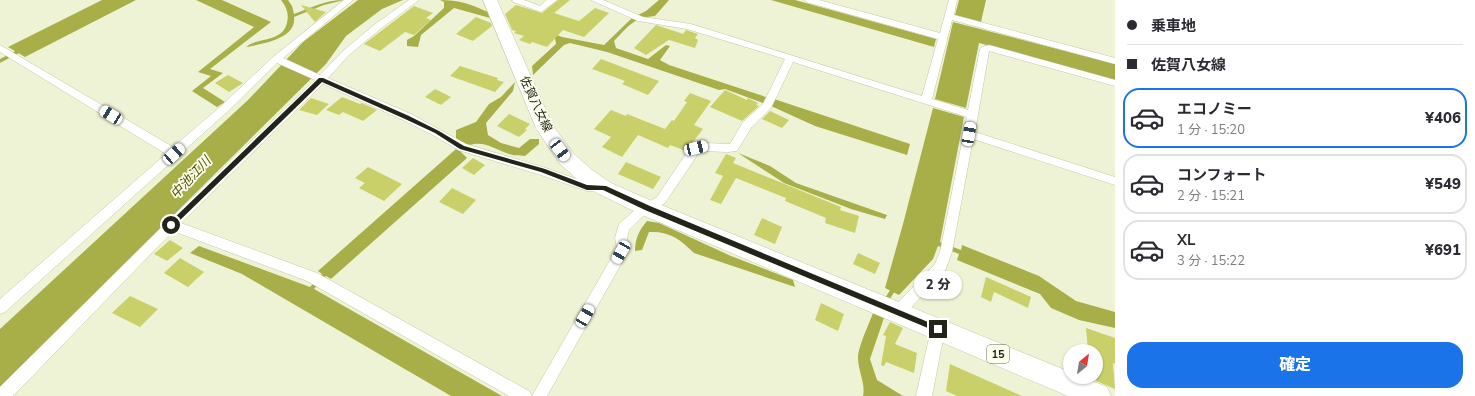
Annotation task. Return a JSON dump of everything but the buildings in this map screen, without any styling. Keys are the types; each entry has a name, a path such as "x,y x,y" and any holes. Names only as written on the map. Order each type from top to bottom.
{"main road":[{"name":"佐賀八女線","path":"490,0 545,128 567,159 585,175 604,188 647,208 898,312"},
{"name":"15","path":"898,312 1098,396"}],"street":[{"path":"0,308 174,154 277,59 350,0"},
{"path":"2,396 171,225 321,80 346,53 367,35 415,0"},
{"path":"516,0 541,9 553,0"},
{"path":"595,0 636,17 688,26 973,115"},
{"path":"809,0 943,37"},
{"path":"926,101 953,0"},
{"path":"948,16 1115,61"},
{"path":"0,48 174,154"},
{"path":"898,312 940,267 947,247 985,49 989,48 1115,83"},
{"path":"539,396 624,248 621,238 623,228 639,212 661,200 696,148 706,146 723,149 732,148 747,125 769,102 790,58"},
{"path":"277,59 413,120 460,146 542,171 587,187 604,188"},
{"path":"969,134 1115,181"},
{"path":"171,225 312,277 524,396"},
{"path":"924,396 938,329"}],"water":[{"path":"102,0 136,0 25,57 8,47"},
{"path":"196,0 222,0 271,22 210,69 223,73 203,88 225,102 217,107 192,91 211,76 198,72 254,27"},
{"path":"281,0 288,0 292,6 294,14 324,3 344,0 324,5 294,17 290,31 284,35 269,42 246,47 256,42 275,37 284,29 287,23 288,14"},
{"name":"中池江川","path":"358,0 403,0 382,9 346,36 326,64 0,387 0,329 248,100 303,42"},
{"path":"440,0 470,5 488,12 490,18 454,8 421,35 418,47 407,46 407,40 414,36 444,8 444,2"},
{"path":"659,0 669,0 655,16 636,21 628,27 614,41 616,48 648,59 666,45 670,46 660,60 669,65 766,97 763,103 725,89 719,90 607,52 570,43 564,45 533,75 532,66 556,44 555,38 537,27 562,37 604,45 632,18 646,11"},
{"path":"771,0 795,0 936,39 934,47"},
{"path":"959,0 986,0 981,22 955,15"},
{"path":"953,22 1115,64 1115,80 979,43 966,108 935,99"},
{"path":"515,82 513,91 486,123 488,135 501,143 519,148 530,139 539,139 539,144 525,156 511,155 485,144 473,144 459,150 467,158 331,279 326,276 314,289 502,396 451,396 242,274 190,253 199,246 310,287 322,274 318,271 456,149 461,143 456,140 456,130 476,122 489,104 501,97"},
{"path":"774,99 910,144 907,155 815,126 771,106"},
{"path":"933,108 964,117 940,242 961,250 962,245 1039,276 1076,301 1115,312 1115,328 1079,320 1051,308 1040,294 957,260 959,254 938,246 933,259 899,295 885,288"},
{"path":"738,153 770,166 796,183 887,215 885,219 851,209 784,183"},
{"path":"647,221 659,223 731,256 793,280 795,287 694,253 679,240 662,233 649,232 642,250 635,251 638,235"},
{"path":"873,313 884,318 870,359 877,380 903,396 863,396 864,391 858,363 858,353"}],"waterway":[{"path":"0,61 21,50"},
{"path":"886,301 894,288"}],"route":[{"path":"171,225 282,116 321,80 407,117 437,132 457,146 542,171 587,187 604,188 647,208 938,329"}]}
